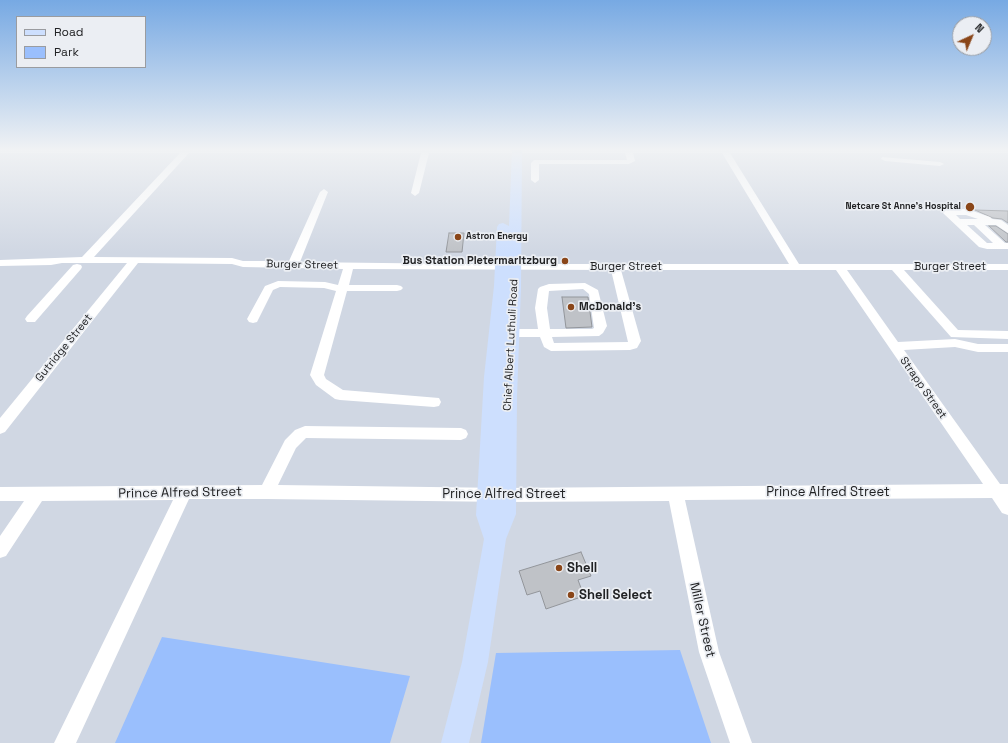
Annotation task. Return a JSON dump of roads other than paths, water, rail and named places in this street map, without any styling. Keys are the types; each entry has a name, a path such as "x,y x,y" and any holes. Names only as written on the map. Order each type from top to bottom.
{"main road":[{"name":"Chief Albert Luthuli Road","path":"497,495 508,397 512,333 505,199 507,184"},
{"name":"Chief Albert Luthuli Road","path":"455,743 475,662 495,539 505,514 497,495 493,377 508,266 511,184"}],"street":[{"path":"31,319 81,263 156,184"},
{"path":"415,194 418,184"},
{"path":"745,184 796,267"},
{"path":"293,265 324,192"},
{"path":"1005,246 983,245 947,212 966,212 998,222 1008,230"},
{"path":"958,222 998,222"},
{"path":"976,222 1005,246"},
{"name":"Burger Street","path":"0,263 51,262 62,260 81,263 228,269 244,264 591,267 1008,267"},
{"name":"Burger Street","path":"51,262 56,266 81,263"},
{"name":"Gutridge Street","path":"0,428 132,264"},
{"path":"349,265 317,375 321,382 340,396 434,402"},
{"path":"585,286 592,278 591,267"},
{"path":"512,333 545,333 595,333 600,329 594,292 585,286 549,287 544,289 541,308 545,333 548,344 551,347 633,345 635,341 615,267"},
{"name":"Strapp Street","path":"839,267 894,346 1002,491 1008,508"},
{"path":"895,267 964,344"},
{"path":"253,319 269,288 273,286 285,284 325,285 335,288 397,288"},
{"path":"955,334 1008,335"},
{"path":"894,346 955,342 978,348 1008,348"},
{"path":"267,492 290,444 300,434 305,432 461,434"},
{"name":"Prince Alfred Street","path":"0,494 267,492 497,495 1002,491"},
{"path":"65,743 184,493"},
{"name":"Miller Street","path":"675,493 709,652 741,743"},
{"path":"0,550 38,494"}],"place":[{"name":"Netcare St Anne's Hospital","path":"970,207"},
{"name":"Astron Energy","path":"458,237"},
{"name":"Bus Station Pietermaritzburg","path":"565,261"},
{"name":"McDonald's","path":"571,307"},
{"name":"Shell","path":"559,568"},
{"name":"Shell Select","path":"571,595"}]}
